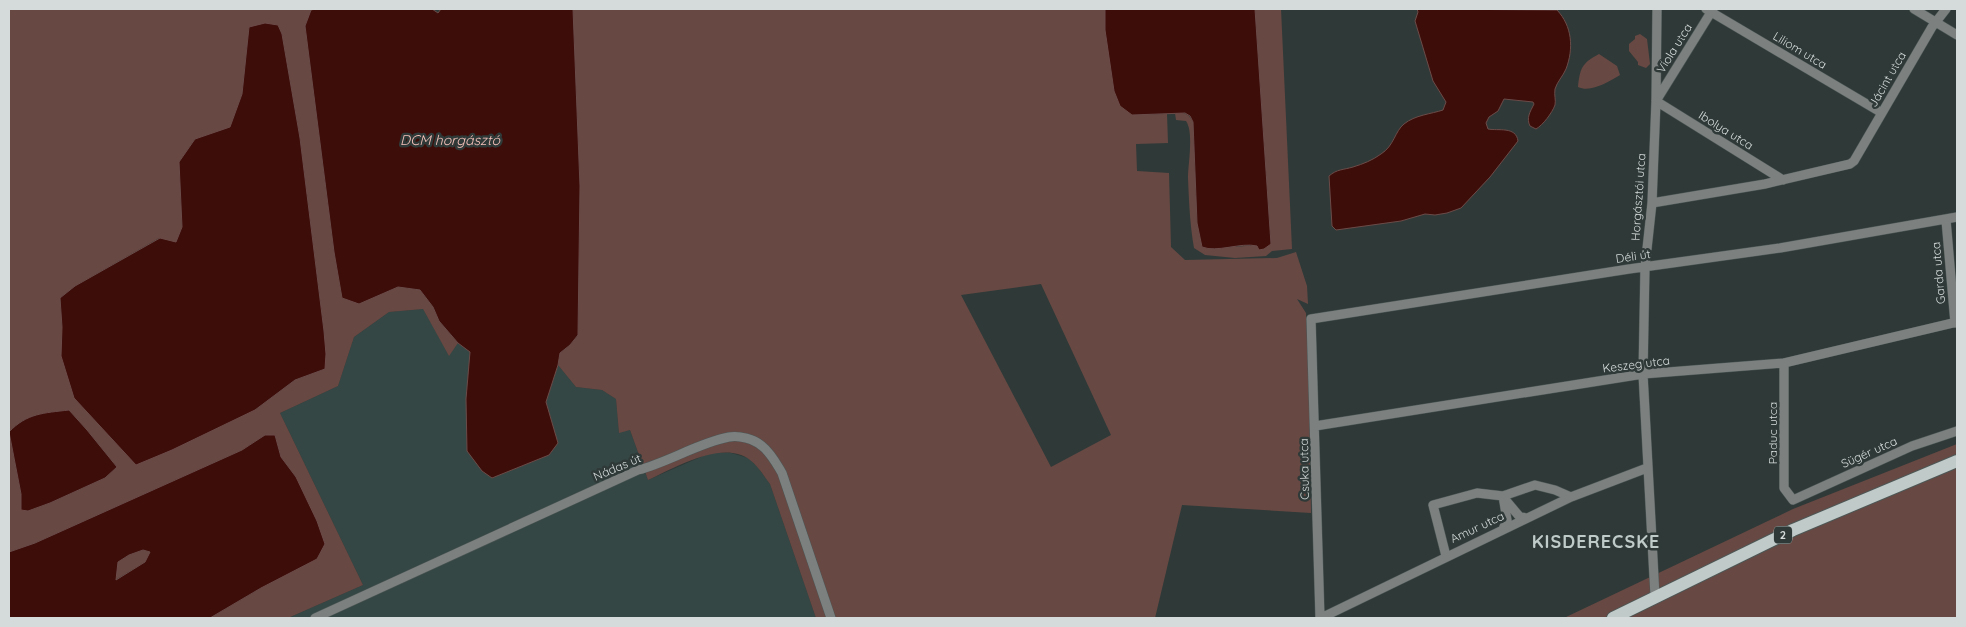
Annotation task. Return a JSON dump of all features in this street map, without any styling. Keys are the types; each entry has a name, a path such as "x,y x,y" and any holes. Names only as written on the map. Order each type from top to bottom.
{"main road":[{"name":"2","path":"1612,618 1793,530 1957,461"}],"street":[{"name":"Horgásztói utca","path":"1655,596 1643,374 1645,267 1652,203 1656,101 1657,9"},
{"path":"1914,9 1957,35"},
{"name":"Jácint utca","path":"1783,180 1850,164 1854,161 1936,22 1946,9"},
{"name":"Viola utca","path":"1656,101 1710,10"},
{"name":"Liliom utca","path":"1710,10 1882,113"},
{"name":"Ibolya utca","path":"1656,101 1783,180"},
{"path":"1652,203 1783,180"},
{"name":"Déli út","path":"1311,319 1780,248 1957,217"},
{"name":"Garda utca","path":"1946,220 1956,322"},
{"name":"Csuka utca","path":"1311,319 1320,618"},
{"name":"Keszeg utca","path":"1315,426 1643,374 1784,363 1956,322"},
{"name":"Paduc utca","path":"1784,363 1784,488 1793,500"},
{"name":"Sügér utca","path":"1793,500 1912,446 1957,431"},
{"name":"Nádas út","path":"315,618 638,470 654,466 730,436 746,438 761,445 772,457 782,473 831,618"},
{"name":"Amur utca","path":"1320,618 1571,497 1647,468"},
{"path":"1446,556 1433,505 1477,493 1503,496 1535,485 1555,490 1571,497"},
{"path":"1503,496 1519,516 1526,518"},
{"path":"1503,496 1507,520 1503,529"}],"shaded area":[{"path":"9,9 315,9 311,11 305,26 334,252 342,298 359,303 398,287 420,290 433,307 439,321 458,343 449,356 423,309 389,312 354,337 338,386 280,413 363,585 288,618 210,618 261,588 296,477 281,457 275,435 265,435 242,450 35,543 9,552 10,513 9,490","holes":["278,25 282,34 300,138 324,331 325,369 295,380 255,410 62,327 60,298 75,286 159,238 176,243 182,228 179,162 195,139 230,128 242,94 249,27","69,410 117,467 105,478 50,503 28,511 21,509 21,494 9,432 36,415"]},
{"path":"573,9 1105,9 1105,30 1132,115 1167,114 1168,143 1136,144 1137,171 1169,173 1171,247 1185,260 1277,258 1296,252 1307,286 1308,304 1297,299 1306,313 1311,513 1182,505 1155,618 816,618 770,484 753,462 739,454 713,454 685,463 648,480 630,430 619,433 616,399 602,390 576,387 558,365 560,353 578,335 580,186","holes":["1041,284 1111,435 1051,467 961,295"]},
{"path":"1255,9 1281,9 1292,249 1272,251 1266,256 1235,258 1205,255 1194,248 1188,178 1190,133 1186,121 1176,120 1175,113 1186,114 1193,122 1197,223 1208,249 1271,244"},
{"path":"1640,34 1647,39 1650,64 1646,68 1638,65 1638,62 1629,51 1629,44 1635,39 1635,36"},
{"path":"1599,54 1617,66 1620,75 1594,88 1578,87 1585,63"},
{"path":"423,309 449,355 458,343 470,352 466,399 492,478 549,455 558,443 546,402 558,365 576,387 602,390 616,399 619,432 630,430 648,480 710,453 731,453 748,458 756,465 770,484 816,618 288,618 363,585 280,413 338,386 354,337 389,312"},
{"path":"1957,444 1957,618 1564,618 1793,509"},
{"path":"143,550 151,552 145,562 115,580 118,562 129,555"}],"water":[{"name":"DCM horgásztó","path":"432,9 438,13 441,9 573,9 580,186 578,335 560,353 546,402 558,443 549,455 492,478 482,471 467,451 466,399 470,352 458,343 439,321 433,307 420,290 398,287 359,304 342,298 334,252 305,26 311,10"},
{"path":"1105,9 1255,9 1271,244 1264,249 1259,250 1257,246 1251,245 1215,249 1202,247 1197,223 1193,122 1190,116 1185,113 1132,115 1120,106 1114,91 1105,30"},
{"path":"1417,9 1557,10 1569,30 1571,45 1569,61 1555,89 1555,105 1547,119 1536,129 1530,126 1528,120 1533,102 1504,99 1498,111 1489,117 1486,123 1488,129 1510,131 1517,136 1518,141 1490,177 1461,208 1447,213 1425,214 1401,221 1336,230 1332,226 1329,176 1337,171 1360,165 1378,156 1389,147 1404,124 1418,117 1443,110 1446,102 1433,81 1415,21"},
{"path":"265,23 278,25 282,34 300,138 324,331 325,369 295,380 255,410 136,465 74,398 61,356 60,298 75,286 160,238 176,242 182,227 179,162 195,139 230,127 242,94 249,27"},
{"path":"69,410 117,467 105,478 50,503 28,511 21,510 21,494 9,432 29,417"},
{"path":"265,435 275,435 281,457 296,477 317,521 325,544 317,559 261,588 210,618 9,618 9,552 35,543 242,450","holes":["143,550 150,552 145,562 116,580 118,562 129,555"]}],"district":[{"name":"KISDERECSKE","path":"1596,541"}]}
